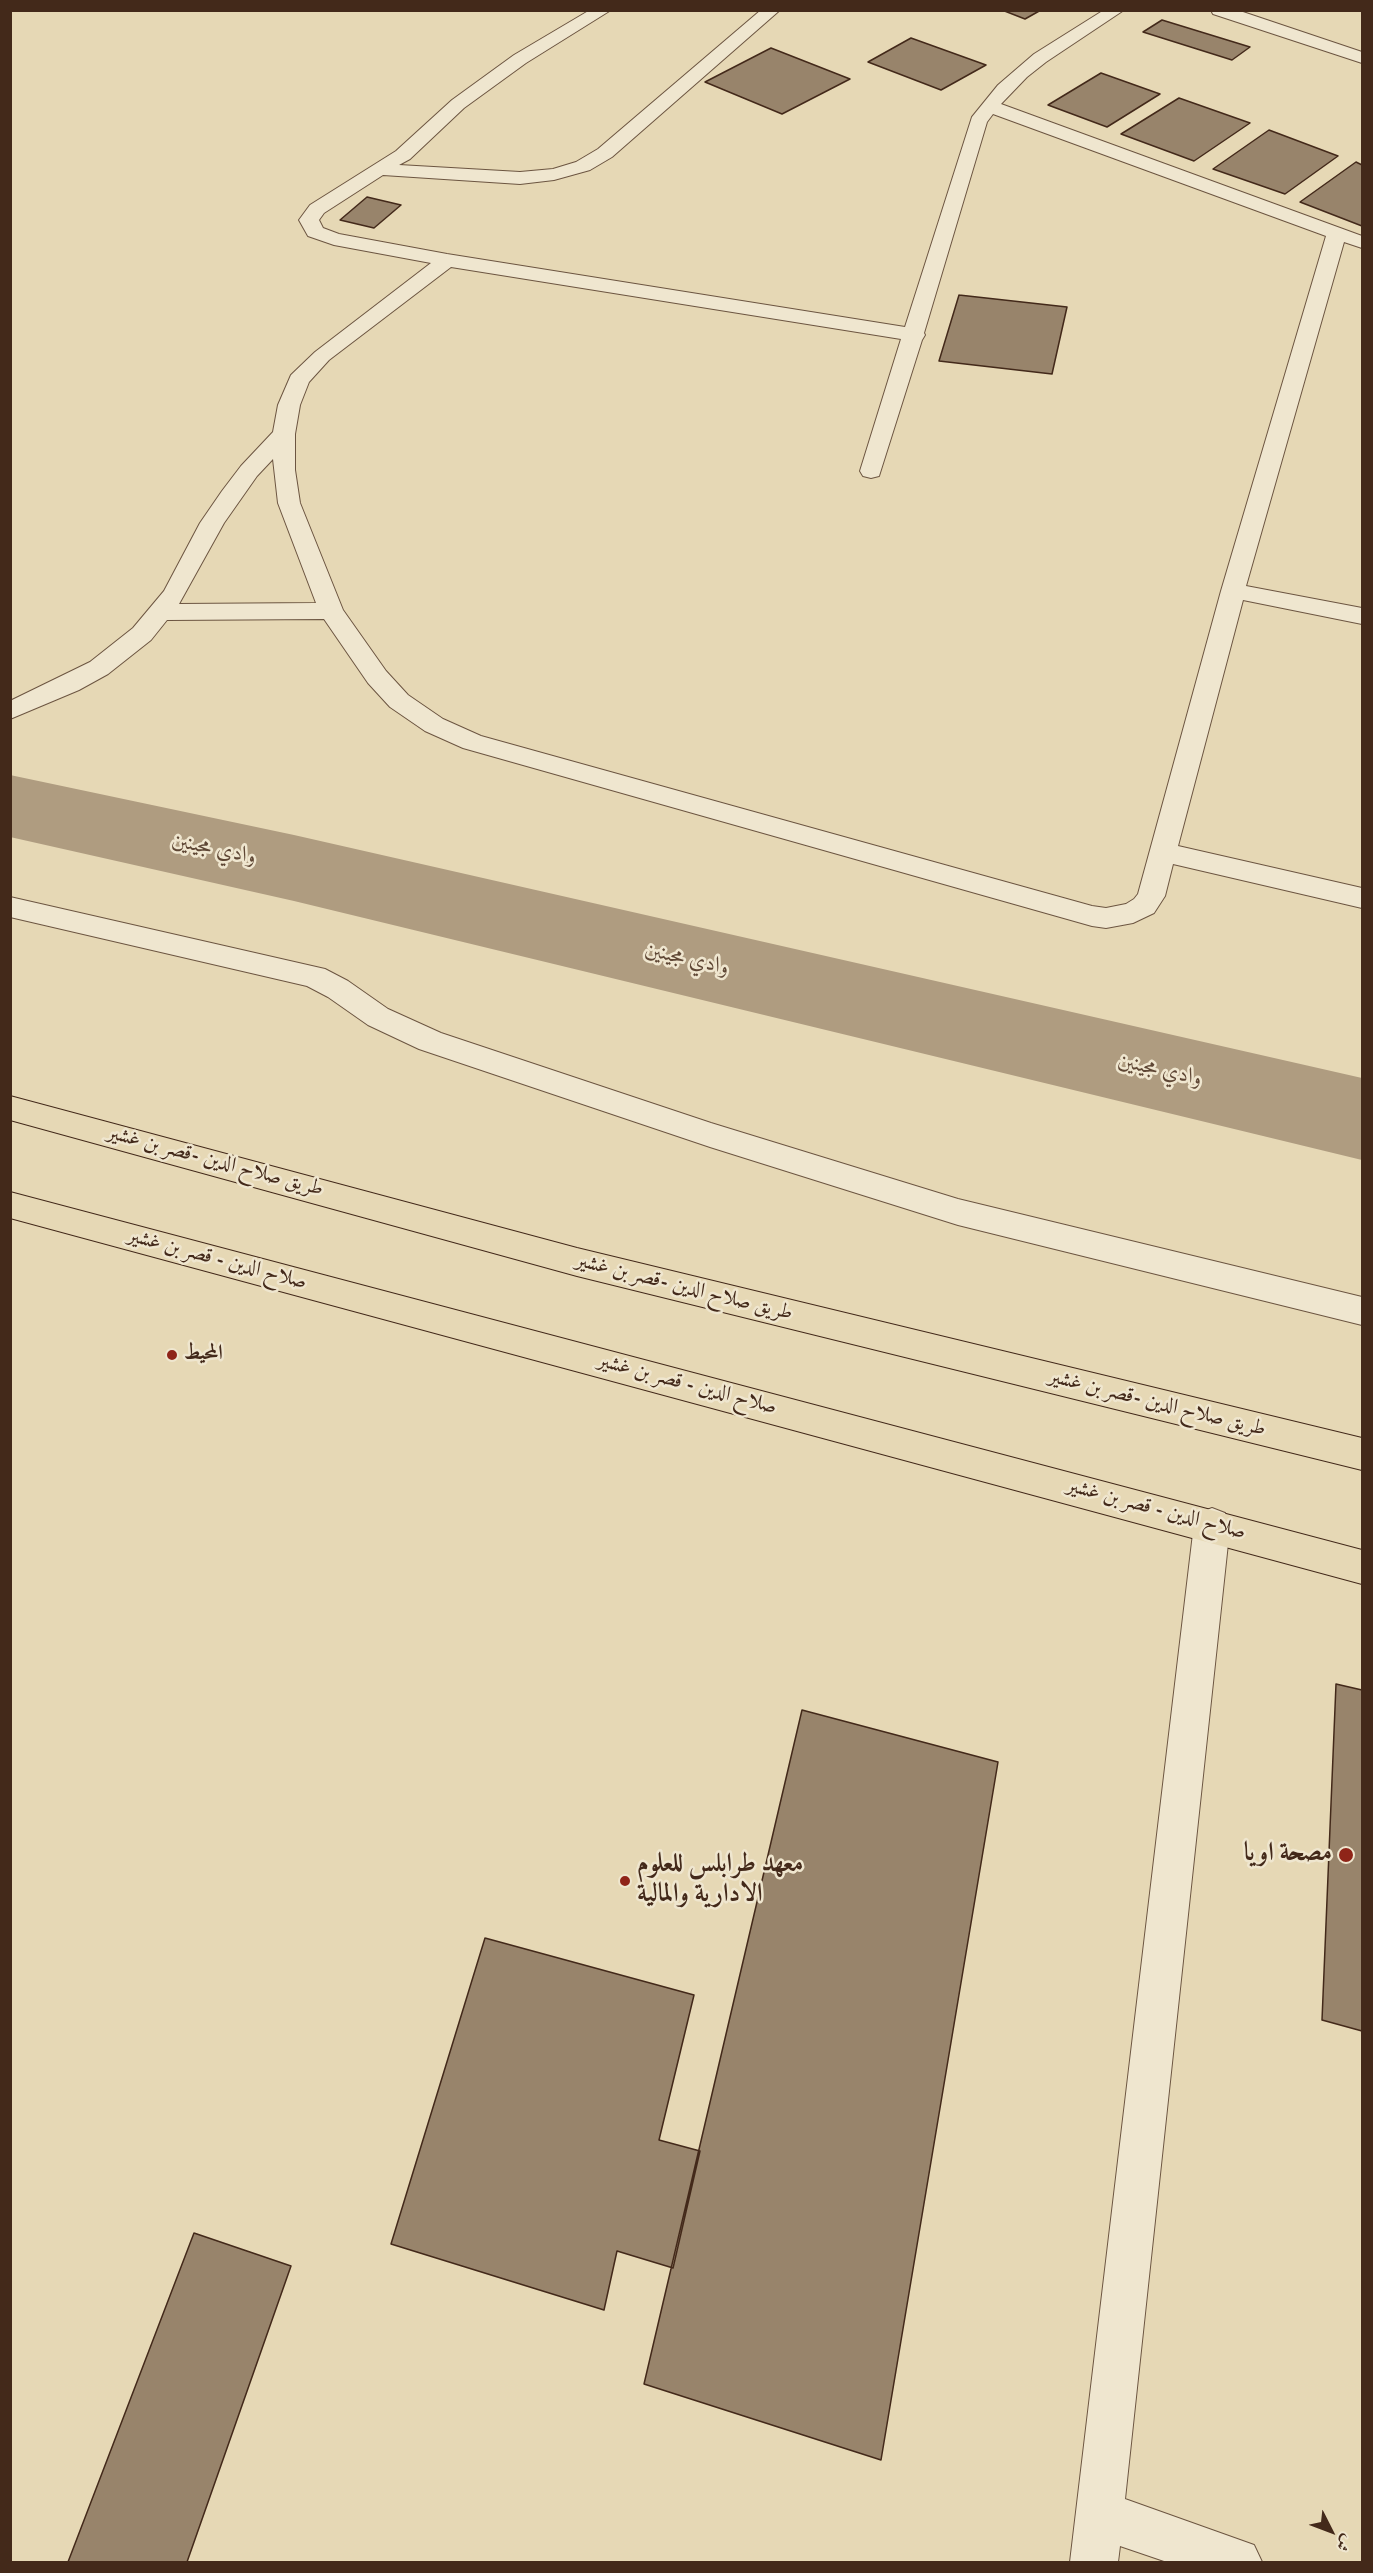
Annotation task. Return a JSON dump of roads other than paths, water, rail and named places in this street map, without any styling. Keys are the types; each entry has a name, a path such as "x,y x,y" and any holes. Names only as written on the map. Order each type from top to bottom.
{"highway":[{"name":"طريق صلاح الدين -قصر بن غشير","path":"10,1108 577,1262 1362,1454"},
{"name":"صلاح الدين - قصر بن غشير","path":"10,1205 1362,1567"}],"street":[{"path":"603,10 487,81 458,104 403,156 384,170 317,209 309,220 315,232 334,239 447,261 915,334"},
{"path":"384,170 520,178 554,174 583,166 605,153 772,10"},
{"path":"871,471 915,334 978,120 1021,73 1040,58 1116,10"},
{"path":"1219,10 1362,58"},
{"path":"989,106 1362,242"},
{"path":"447,261 322,356 299,380 289,405 284,434 284,470 289,503 331,611 377,677 399,701 434,725 472,742 1092,916 1119,917 1133,913 1144,906 1151,896 1233,591 1336,232"},
{"path":"10,711 99,668 142,634 162,612 189,572 212,523 230,496 249,471 284,434"},
{"path":"1233,591 1362,616"},
{"path":"162,612 331,611"},
{"path":"1163,852 1362,898"},
{"path":"10,907 315,977 338,989 378,1017 430,1041 710,1135 935,1206 1362,1311"},
{"path":"1094,2562 1212,1525"},
{"path":"1100,2515 1237,2562"}],"waterway":[{"name":"وادي مجينين","path":"10,806 294,868 1362,1119"}],"place":[{"name":"المحيط","path":"172,1355"},
{"name":"مصحة اويا","path":"1346,1855"},
{"name":"معهد طرابلس للعلوم الادارية والمالية","path":"625,1881"}]}
